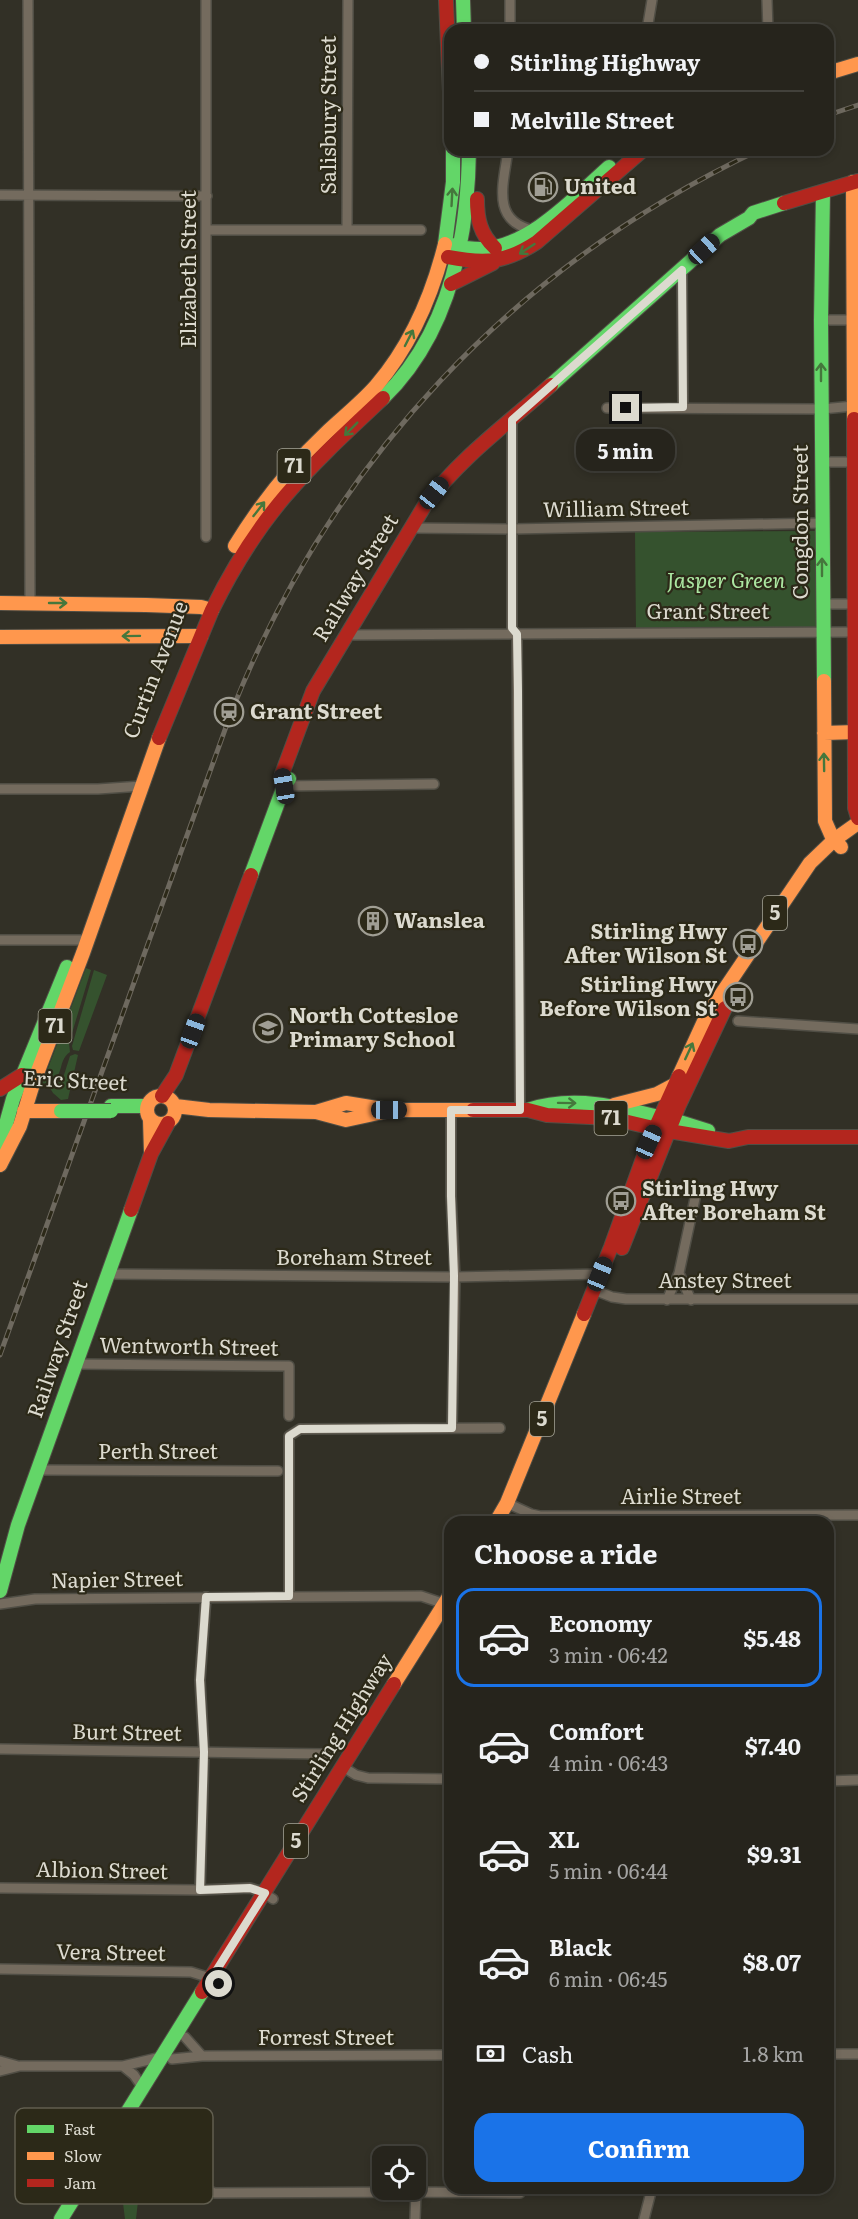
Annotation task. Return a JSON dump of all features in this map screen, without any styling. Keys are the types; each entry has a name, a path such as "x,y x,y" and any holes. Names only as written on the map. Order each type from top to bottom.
{"main road":[{"path":"434,0 444,32"},
{"path":"446,0 447,24"},
{"path":"463,0 464,24"},
{"path":"834,71 858,64"},
{"path":"834,80 858,72"},
{"name":"71","path":"445,250 452,202 453,156"},
{"name":"71","path":"451,284 460,253 467,210 469,156"},
{"path":"470,156 478,181 479,226 484,237 495,248"},
{"path":"451,284 493,263 522,253 623,156"},
{"path":"460,253 495,248 552,222 635,156"},
{"path":"856,182 855,808 858,818"},
{"name":"Railway Street","path":"0,1591 4,1565 107,1274 151,1154 171,1108 176,1075 284,786 282,774 313,691 350,635 443,481 499,428 512,420 720,235 749,218 758,220 816,200 824,192 856,182"},
{"name":"Congdon Street","path":"824,192 821,320 825,821 837,843"},
{"path":"445,250 493,263"},
{"name":"Curtin Avenue","path":"2,1159 20,1126 83,940 195,636 246,525 292,468 375,386 404,348 429,300 445,250"},
{"name":"Curtin Avenue","path":"207,609 252,537 297,483 392,389 412,362 441,311 451,284"},
{"path":"0,603 207,609"},
{"path":"0,637 195,636"},
{"path":"824,733 856,732"},
{"name":"5","path":"509,1516 664,1124 674,1085 706,1017 810,862 837,843 858,823"},
{"name":"5","path":"598,1292 595,1274 664,1124 723,1011 837,843 858,835"},
{"name":"Curtin Avenue","path":"2,1159 6,1104 23,1074 83,940"},
{"path":"0,1089 23,1074"},
{"name":"71","path":"614,1105 651,1096 674,1085"},
{"name":"71","path":"171,1108 159,1124 148,1112 151,1099 171,1108 209,1110 316,1112 346,1103 389,1110 524,1110 547,1115 611,1118 664,1124"},
{"name":"71","path":"524,1110 548,1103 614,1105 664,1124"},
{"name":"Eric Street","path":"6,1104 148,1112"},
{"name":"Railway Street","path":"148,1112 151,1154"},
{"path":"664,1124 716,1140 729,1141 748,1137 858,1137"},
{"name":"5","path":"502,1516 512,1505"},
{"name":"Stirling Highway","path":"137,2108 444,1613"},
{"name":"Stirling Highway","path":"130,2108 143,2088 185,2037 215,1982"},
{"name":"Stirling Highway","path":"61,2219 70,2204"},
{"name":"Stirling Highway","path":"72,2219 81,2204"}],"street":[{"path":"28,0 30,603"},
{"name":"Elizabeth Street","path":"206,0 206,537"},
{"name":"Salisbury Street","path":"347,230 348,0"},
{"path":"510,0 510,24"},
{"path":"648,24 652,0"},
{"path":"767,0 768,24"},
{"path":"507,156 502,187 504,207 516,225 533,230"},
{"path":"0,195 207,196"},
{"path":"206,230 421,230"},
{"path":"682,270 683,407"},
{"path":"821,320 856,320"},
{"path":"607,408 822,409 854,406"},
{"path":"512,420 512,628 517,634 524,1110"},
{"path":"822,462 856,462"},
{"name":"William Street","path":"416,528 512,529 822,523"},
{"path":"823,604 856,604"},
{"name":"Grant Street","path":"350,635 855,632"},
{"path":"284,786 434,784"},
{"path":"0,789 137,790"},
{"path":"0,940 83,940"},
{"path":"738,1021 858,1029"},
{"path":"451,1110 454,1276 452,1428"},
{"path":"667,1300 679,1273 697,1189"},
{"path":"679,1273 683,1285 690,1292 691,1300"},
{"name":"Boreham Street","path":"107,1274 454,1276 595,1274"},
{"name":"Anstey Street","path":"598,1292 626,1299 858,1299"},
{"name":"Wentworth Street","path":"76,1364 289,1366 289,1416"},
{"path":"289,1596 289,1436 300,1429 500,1428"},
{"name":"Perth Street","path":"38,1470 278,1471"},
{"name":"Airlie Street","path":"512,1505 540,1516 858,1515"},
{"name":"Napier Street","path":"0,1596 35,1599 421,1596 444,1603"},
{"path":"200,1890 204,1752 200,1680 206,1597"},
{"name":"Napier Street","path":"0,1604 35,1599"},
{"name":"Burt Street","path":"0,1749 326,1754"},
{"path":"347,1769 368,1778 444,1779"},
{"path":"834,1781 858,1780"},
{"name":"Albion Street","path":"0,1888 200,1890 250,1888 269,1896"},
{"name":"Vera Street","path":"0,1969 191,1972 215,1982"},
{"path":"185,2037 202,2056"},
{"path":"834,2054 858,2054"},
{"name":"Forrest Street","path":"0,2071 20,2067 123,2066 167,2058 202,2056 444,2055"},
{"name":"Forrest Street","path":"0,2061 20,2067"},
{"path":"123,2066 134,2075 143,2088"},
{"path":"213,2192 372,2192"},
{"path":"426,2192 444,2192"},
{"path":"644,2219 650,2194"},
{"path":"416,2200 416,2219"}],"green space":[{"name":"Jasper Green","path":"816,531 817,629 636,630 635,532"},
{"path":"86,968 91,970 69,1043 70,1052 63,1061 58,1075 50,1082 42,1084"},
{"path":"94,970 107,975 79,1051 73,1050 72,1046"},
{"path":"78,1055 68,1099 61,1100 50,1088 63,1078 70,1056"},
{"path":"123,2204 138,2204 136,2219 125,2219"}],"railway":[{"path":"834,113 858,105"},
{"path":"0,1355 231,713 272,621 321,535 377,455 441,380 511,312 587,251 670,197 748,156"}],"traffic: fast":[{"path":"463,0 464,24"},
{"path":"445,244 453,182 453,156"},
{"path":"383,398 406,373 439,315 459,250 468,183 469,156"},
{"path":"452,245 480,249 516,240 550,219 609,167"},
{"path":"823,192 821,320 824,681"},
{"path":"551,385 720,235 749,218 753,213 784,203"},
{"path":"251,875 284,786 289,779"},
{"path":"4,1150 6,1124 13,1099 67,967"},
{"path":"528,1110 564,1103 599,1104 670,1120"},
{"path":"111,1106 147,1106"},
{"path":"61,1111 111,1111"},
{"path":"673,1120 708,1131"},
{"path":"0,1591 18,1525 131,1210"},
{"path":"130,2108 202,1992"},
{"path":"61,2219 70,2204"}],"traffic: slow":[{"path":"834,71 858,64"},
{"path":"853,182 854,419"},
{"path":"235,546 288,472 370,392 400,354 427,301 445,244"},
{"path":"0,603 146,605 201,607 212,610"},
{"path":"0,637 201,636"},
{"path":"824,681 825,821 832,837 841,847"},
{"path":"824,733 856,732"},
{"path":"0,1165 20,1126 33,1084 83,953 159,738"},
{"path":"679,1076 706,1017 810,863 834,840 858,823"},
{"path":"614,1105 657,1094 674,1085"},
{"path":"161,1096 171,1100 175,1110 171,1120 161,1124 151,1120 147,1110 151,1100 161,1096"},
{"path":"175,1106 209,1110 316,1112 346,1103 389,1110 473,1110"},
{"path":"24,1111 61,1111"},
{"path":"316,1112 346,1120 383,1112"},
{"path":"150,1120 151,1152"},
{"path":"499,1516 507,1503 584,1314"},
{"path":"394,1684 444,1605"}],"traffic: jam":[{"path":"446,0 447,24"},
{"path":"448,257 473,261 494,260 526,249 636,156"},
{"path":"784,203 858,181"},
{"path":"477,199 480,226 495,248"},
{"path":"451,284 493,263"},
{"path":"284,786 282,774 313,691 425,505 453,472 551,385"},
{"path":"212,610 245,550 275,508 321,457 383,398"},
{"path":"854,419 855,808 858,818"},
{"path":"159,738 212,610"},
{"path":"162,1096 176,1075 251,875"},
{"path":"622,1248 679,1105 725,1008"},
{"path":"0,1089 22,1075"},
{"path":"584,1314 649,1142 679,1076"},
{"path":"473,1110 528,1110 547,1115 611,1118 666,1131"},
{"path":"131,1210 151,1154 168,1123"},
{"path":"669,1131 729,1141 748,1137 858,1137"},
{"path":"202,1992 394,1684"}],"place":[{"name":"United","path":"543,187"},
{"name":"Grant Street","path":"229,712"},
{"name":"Wanslea","path":"373,921"},
{"name":"Stirling Hwy After Wilson St","path":"748,944"},
{"name":"Stirling Hwy Before Wilson St","path":"738,997"},
{"name":"North Cottesloe Primary School","path":"268,1028"},
{"name":"Stirling Hwy After Boreham St","path":"621,1201"}],"route":[{"path":"219,1984 211,1979 265,1893 250,1888 200,1890 204,1752 200,1680 206,1597 289,1596 289,1436 300,1429 452,1428 454,1276 451,1110 520,1110 518,691 517,634 512,628 512,420 682,270 683,407 626,408"}]}
